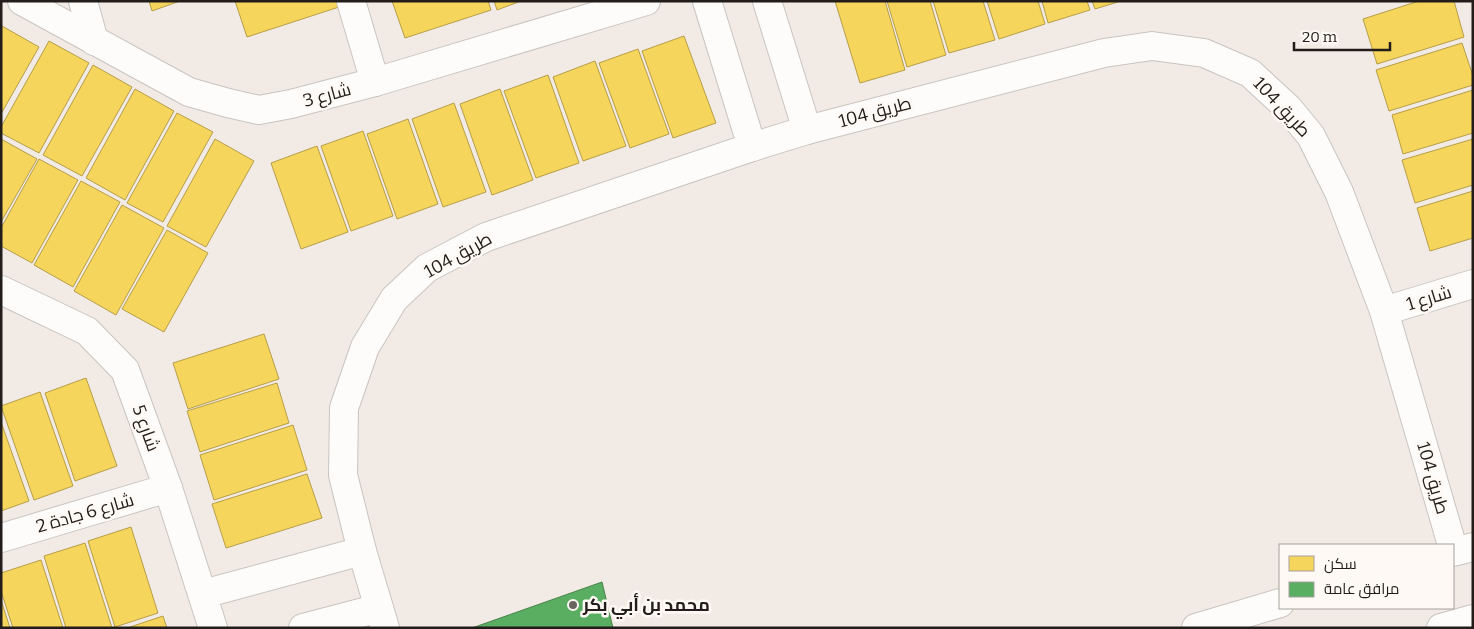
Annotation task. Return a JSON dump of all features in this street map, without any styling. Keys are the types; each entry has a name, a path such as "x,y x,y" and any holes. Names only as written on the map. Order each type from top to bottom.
{"street":[{"name":"شارع 3","path":"22,1 189,92 260,110 292,104 375,82 633,3"},
{"path":"83,1 94,41"},
{"path":"351,1 375,82"},
{"path":"707,1 752,147"},
{"path":"767,1 808,130"},
{"name":"طريق 104","path":"303,628 382,618 362,551 343,475 344,408 365,347 394,299 427,268 486,237 752,147 808,130 1104,53 1152,46 1204,53 1250,73 1288,108 1311,136 1339,192 1384,311 1457,549"},
{"name":"شارع 1","path":"1384,311 1473,284"},
{"name":"شارع 5","path":"1,290 86,331 125,370 168,488 214,628"},
{"name":"شارع 6 جادة 2","path":"1,538 168,488"},
{"path":"203,594 362,551"},
{"path":"1196,628 1279,603"},
{"path":"1441,628 1471,622"}],"building: سكن":[{"path":"149,1 180,1 152,11"},
{"path":"235,1 337,1 339,7 247,37"},
{"path":"392,1 488,1 491,10 405,38"},
{"path":"494,1 521,1 497,10"},
{"path":"835,1 885,1 905,70 860,83"},
{"path":"887,1 930,1 946,55 907,67"},
{"path":"933,1 983,1 995,40 949,53"},
{"path":"987,1 1038,1 1045,24 999,39"},
{"path":"1042,1 1087,1 1090,10 1048,23"},
{"path":"1092,1 1121,1 1095,9"},
{"path":"1419,1 1454,1 1464,37 1377,64 1363,19"},
{"path":"1,26 39,47 1,114"},
{"path":"684,36 716,123 673,138 642,51"},
{"path":"49,41 89,63 39,153 1,133 1,127"},
{"path":"1462,43 1473,76 1473,85 1389,111 1376,70"},
{"path":"638,49 669,134 630,148 599,63"},
{"path":"595,61 626,146 583,161 553,77"},
{"path":"93,65 132,87 82,176 43,155"},
{"path":"548,75 579,163 536,178 504,91"},
{"path":"135,89 174,111 125,200 86,178"},
{"path":"500,89 533,180 492,195 460,104"},
{"path":"1473,90 1473,133 1403,154 1392,115"},
{"path":"454,103 486,192 443,207 412,119"},
{"path":"177,113 213,132 163,222 127,203"},
{"path":"408,119 438,204 397,219 367,134"},
{"path":"363,131 393,216 351,231 321,146"},
{"path":"1,139 37,159 1,222"},
{"path":"215,139 254,161 206,247 167,226"},
{"path":"1473,139 1473,185 1415,203 1402,160"},
{"path":"317,146 348,232 301,249 271,163"},
{"path":"39,159 78,180 32,263 1,246 1,228"},
{"path":"81,181 120,202 73,287 34,265"},
{"path":"1473,191 1473,238 1430,251 1417,208"},
{"path":"122,205 164,228 116,315 74,291"},
{"path":"167,230 208,253 164,332 122,309"},
{"path":"264,334 279,379 188,409 173,363"},
{"path":"86,378 117,466 75,481 45,393"},
{"path":"277,383 289,423 200,452 187,411"},
{"path":"40,392 73,486 34,500 1,406"},
{"path":"1,422 29,501 1,511"},
{"path":"293,425 307,470 214,500 200,455"},
{"path":"307,474 322,518 226,548 212,504"},
{"path":"131,527 158,613 115,627 88,541"},
{"path":"85,543 112,628 66,628 44,556"},
{"path":"41,560 63,628 13,628 1,591 1,573"},
{"path":"1,600 10,628 1,628"},
{"path":"163,616 167,628 127,628"}],"building: مرافق عامة":[{"name":"محمد بن أبي بكر","path":"602,582 613,628 472,628"}],"place":[{"name":"محمد بن أبي بكر","path":"573,605"}]}
